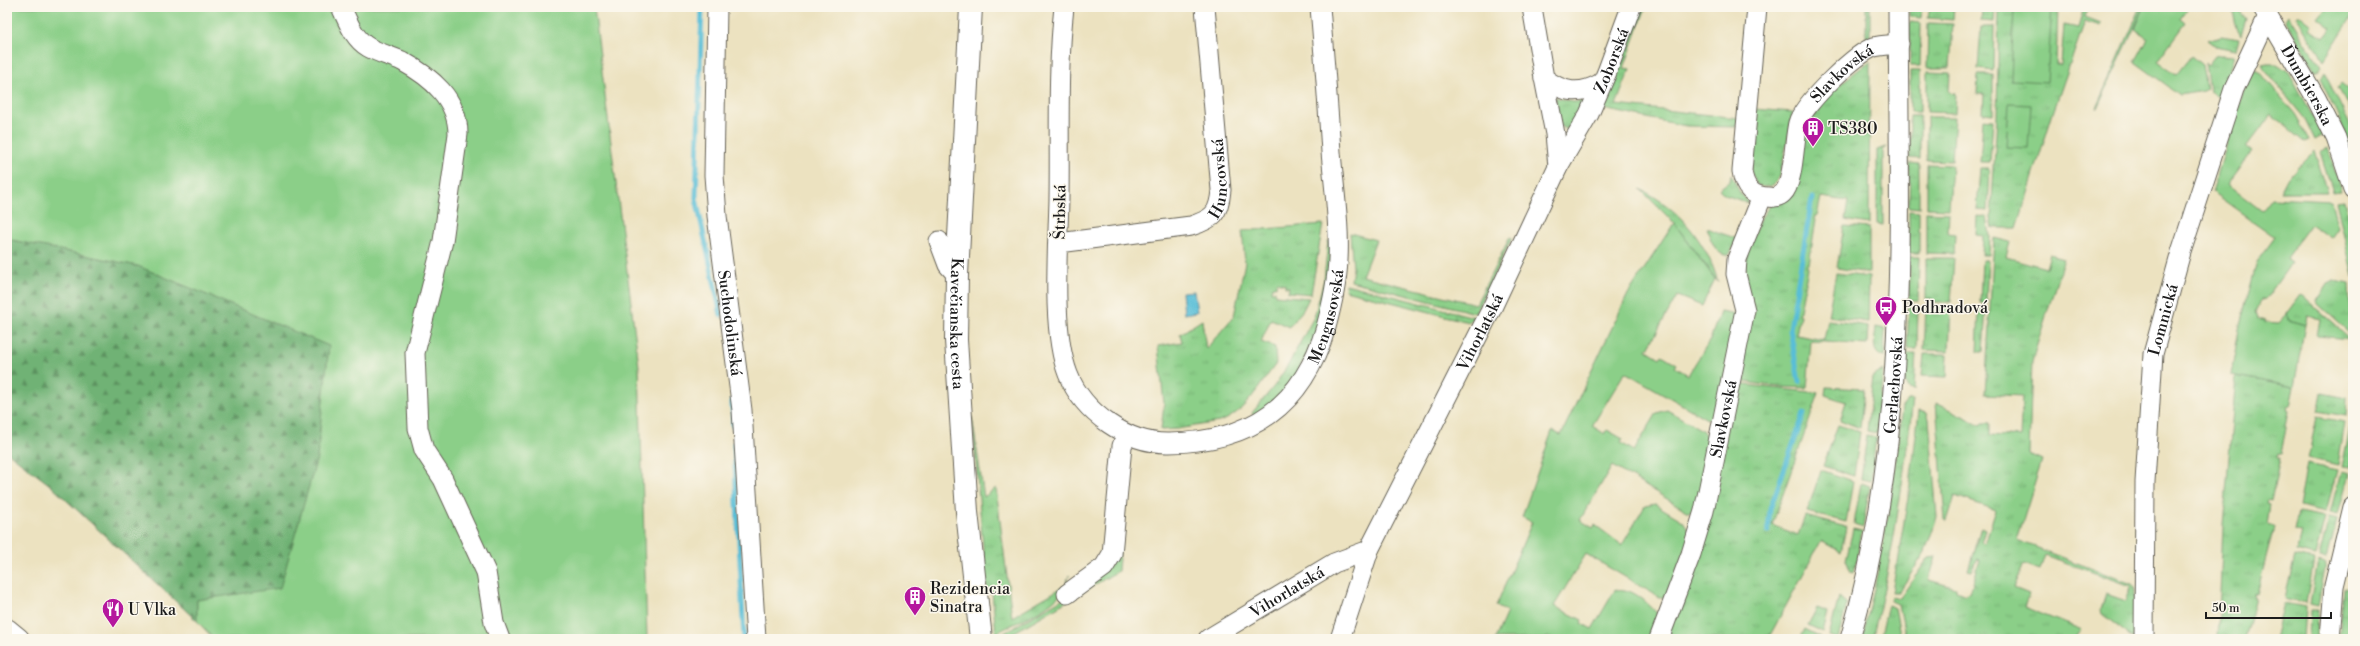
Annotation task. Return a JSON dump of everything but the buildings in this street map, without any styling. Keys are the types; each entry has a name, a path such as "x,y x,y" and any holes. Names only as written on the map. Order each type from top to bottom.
{"street":[{"path":"341,7 354,34 368,47 403,62 441,89 453,106 458,120 458,134 443,241 415,353 418,428 424,450 443,479 486,572 494,623 500,639"},
{"name":"Suchodolinská","path":"717,7 714,175 717,216 742,410 756,639"},
{"name":"Kavečianska cesta","path":"971,7 957,275 956,340 967,512 981,639"},
{"name":"Štrbská","path":"1064,7 1061,59 1058,299 1061,342 1067,373 1076,390 1091,408"},
{"name":"Huncovská","path":"1058,243 1191,226 1206,221 1216,213 1220,202 1221,190 1205,7"},
{"name":"Mengusovská","path":"1091,408 1126,434 1156,443 1205,440 1233,433 1261,420 1287,401 1305,378 1318,352 1328,317 1338,261 1320,7"},
{"path":"1532,7 1554,134 1558,167"},
{"name":"Zoborská","path":"1589,114 1601,83 1608,72 1631,7"},
{"path":"1758,7 1742,171 1745,185 1752,193 1762,197"},
{"name":"Gerlachovská","path":"1850,639 1872,545 1894,394 1898,255 1898,7"},
{"name":"Ďumbierska","path":"2265,11 2316,98 2336,138 2353,189"},
{"name":"Lomnická","path":"2144,639 2145,482 2153,354 2181,252 2234,89 2265,11"},
{"name":"Slavkovská","path":"1659,639 1691,554 1704,511 1746,310 1736,274 1737,259 1762,197 1778,196 1786,188 1798,123 1808,106 1832,79 1854,60 1874,48 1898,44"},
{"path":"1544,78 1559,89 1571,92 1584,91 1601,83"},
{"name":"Vihorlatská","path":"1340,639 1369,550 1490,312 1558,167 1589,114"},
{"path":"939,241 948,265 957,275"},
{"path":"1067,594 1104,567 1112,554 1122,446 1126,434"},
{"path":"2330,639 2334,586 2353,507"},
{"name":"Vihorlatská","path":"1208,639 1334,563 1369,550"}],"green space":[{"path":"7,7 594,7 639,367 647,639 214,639 197,621 197,600 280,588 317,458 329,346 138,266 7,239"},
{"path":"1643,7 1646,7 1624,68 1630,69 1616,105 1738,118 1737,127 1686,126 1603,109"},
{"path":"1866,7 1870,7 1870,42 1826,72 1846,54 1866,40"},
{"path":"1910,7 1922,7 1921,18 1910,17"},
{"path":"1930,7 1954,7 1953,20 1928,18"},
{"path":"1982,7 1995,7 1994,22 1981,21"},
{"path":"1999,7 2058,7 2056,65 2061,65 2064,25 2078,28 2084,7 2089,7 2085,17 2101,23 2100,26 2085,21 2053,113 2017,228 1993,228 1991,218 1997,116"},
{"path":"2014,7 2052,7 2047,82 2011,80"},
{"path":"2141,7 2144,7 2097,109 2096,108"},
{"path":"2144,7 2189,7 2180,19 2185,23 2157,61 2176,75 2191,56 2202,65 2206,89 2203,91 2180,95 2135,62 2148,38 2135,29"},
{"path":"2230,7 2237,7 2246,19 2241,36 2237,28"},
{"path":"2327,7 2353,7 2353,15 2324,60 2296,16 2298,14 2312,25 2310,28 2323,38 2331,28 2318,18"},
{"path":"2288,15 2321,66 2316,72 2285,20"},
{"path":"1910,22 1921,23 1920,66 1910,66"},
{"path":"1928,23 1953,24 1950,68 1927,68"},
{"path":"1981,27 1994,27 1993,71 1978,69"},
{"path":"2221,36 2239,39 2236,50 2215,46 2207,40"},
{"path":"2215,56 2234,56 2220,97 2209,91 2205,63 2208,65"},
{"path":"1870,61 1869,224 1845,220 1848,201 1821,197 1817,216 1815,216 1814,220 1816,220 1809,264 1807,264 1808,268 1800,311 1798,314 1800,315 1796,335 1824,340 1828,320 1868,326 1867,345 1811,341 1807,388 1780,387 1738,381 1747,254 1759,221 1770,205 1814,110 1845,80"},
{"path":"2277,64 2289,72 2319,127 2322,136 2315,140 2305,119 2264,69 2262,65"},
{"path":"2255,70 2260,72 2295,114 2310,140 2305,142 2271,114 2246,147 2252,152 2228,185 2262,211 2272,198 2331,201 2338,228 2331,238 2311,224 2286,258 2292,262 2265,300 2261,301 2256,312 2258,318 2265,320 2265,322 2279,323 2287,314 2288,320 2305,325 2294,387 2231,375 2239,329 2257,262 2275,237 2212,192 2247,80"},
{"path":"1910,71 1920,71 1920,112 1910,112"},
{"path":"1927,72 1950,73 1949,92 1956,93 1955,113 1927,112"},
{"path":"2324,72 2353,131 2353,152 2335,109 2320,79"},
{"path":"1978,75 1993,75 1993,114 1983,113 1984,94 1977,94"},
{"path":"2341,83 2353,93 2353,117 2338,87"},
{"path":"1555,97 1572,102 1586,101 1573,128 1565,129 1561,127"},
{"path":"2009,104 2031,105 2028,148 2006,147"},
{"path":"1754,109 1793,112 1780,176 1771,186 1763,187 1757,185 1751,173"},
{"path":"1910,116 1920,116 1920,159 1910,158"},
{"path":"1927,117 1955,117 1952,161 1927,160"},
{"path":"1983,119 1993,120 1990,162 1980,162"},
{"path":"1887,147 1883,150 1883,225 1877,224 1877,150"},
{"path":"2328,148 2341,191 2333,192 2320,152"},
{"path":"2314,151 2328,192 2280,192 2288,177"},
{"path":"1910,163 1919,164 1919,208 1909,207"},
{"path":"1927,164 1952,165 1949,209 1927,208"},
{"path":"1980,168 1990,168 1988,211 1977,210"},
{"path":"1731,174 1740,193 1749,202 1748,203 1725,195 1719,189 1730,181"},
{"path":"1640,189 1667,206 1689,227 1707,253 1718,282 1674,223"},
{"path":"2344,200 2353,235 2353,277 2336,201"},
{"path":"1909,211 1919,212 1919,253 1909,253"},
{"path":"1926,212 1949,213 1948,233 1955,234 1954,254 1926,253"},
{"path":"1977,216 1987,217 1990,236 1989,255 1982,255 1983,236 1976,235"},
{"path":"1674,223 1715,279 1702,306 1677,296 1647,350 1660,358 1662,355 1677,364 1675,367 1688,375 1710,340 1720,312 1737,315 1720,415 1707,419 1625,372 1592,426 1605,434 1607,430 1623,439 1621,443 1634,451 1657,413 1667,410 1702,430 1713,446 1700,508 1689,512 1612,466 1580,520 1593,528 1595,525 1622,545 1645,506 1655,504 1683,521 1692,535 1669,597 1659,597 1586,554 1554,606 1582,620 1581,623 1592,629 1615,590 1628,591 1641,598 1661,618 1653,639 1551,639 1547,637 1546,639 1495,639 1507,612 1496,606 1532,522 1522,517 1552,431 1561,435 1628,294"},
{"path":"1323,224 1311,294 1288,292 1289,287 1285,287 1285,284 1277,282 1276,287 1272,286 1271,291 1275,291 1275,295 1309,298 1303,310 1289,327 1271,319 1261,342 1275,347 1276,364 1251,398 1236,413 1219,422 1161,430 1164,404 1158,346 1182,342 1180,334 1202,320 1206,349 1234,316 1245,262 1242,231"},
{"path":"1844,226 1869,228 1869,273 1837,268"},
{"path":"1706,228 1738,239 1729,255 1724,255 1717,250"},
{"path":"1350,233 1376,240 1362,276 1476,304 1510,237 1512,238 1475,313 1351,281 1353,268"},
{"path":"1994,238 2010,242 2006,257 2046,268 2050,254 2064,258 2032,361 2029,454 2042,460 2017,540 2132,584 2135,587 2134,639 2102,614 2101,610 2106,594 2126,601 2131,586 2045,555 2040,570 2024,564 2014,588 2029,594 2024,607 2081,630 2074,639 1906,639 1899,604 1890,601 1891,596 1900,598 1929,557 1936,556 1929,580 1956,588 1956,591 1966,595 1967,592 1970,593 1980,560 1976,559 1972,571 1968,570 1981,527 1985,529 1981,542 1985,543 1996,510 1955,496 1947,521 1945,520 1936,403 1981,425 1981,423 1990,423 1990,435 2020,437 2022,396 1985,394"},
{"path":"7,239 138,266 329,346 317,458 280,589 197,600 197,621 50,485 7,452"},
{"path":"1328,241 1330,241 1331,263 1316,337 1288,391 1254,416 1252,413 1275,385 1288,365 1314,317 1324,280"},
{"path":"1909,257 1919,257 1918,301 1909,301"},
{"path":"1926,258 1954,258 1951,302 1933,302 1933,299 1926,299"},
{"path":"1982,260 1988,260 1986,303 1980,303"},
{"path":"1836,273 1869,277 1868,322 1828,316"},
{"path":"2334,281 2349,284 2351,334 2318,304 2317,301 2329,283"},
{"path":"1346,284 1474,317 1468,322 1345,290"},
{"path":"2301,295 2351,339 2317,336 2320,319 2307,316 2305,325 2288,320 2287,314"},
{"path":"1909,306 1918,306 1917,349 1907,349"},
{"path":"1926,306 1951,306 1949,351 1924,350"},
{"path":"1979,308 1986,308 1983,352 1977,352"},
{"path":"1876,327 1885,329 1884,357 1875,349 1874,341"},
{"path":"1907,354 1916,354 1914,390 1908,389 1905,383"},
{"path":"1924,354 1948,354 1947,377 1922,376"},
{"path":"1883,370 1877,433 1867,431 1873,376"},
{"path":"2236,376 2294,387 2290,406 2288,406 2287,410 2289,411 2281,454 2278,453 2277,457 2280,458 2271,501 2267,500 2266,504 2270,505 2267,525 2274,527 2257,593 2255,592 2254,597 2256,597 2245,639 2218,639 2223,526"},
{"path":"1737,384 1819,393 1772,525 1798,535 1805,516 1846,527 1841,552 1821,541 1768,639 1665,639"},
{"path":"1826,387 1864,389 1860,428 1840,420 1846,402 1825,395"},
{"path":"2322,393 2347,398 2346,416 2318,411"},
{"path":"1908,400 1913,400 1892,550 1872,639 1862,639 1876,582 1886,524 1902,407"},
{"path":"1919,411 1927,413 1929,419 1937,517 1925,552 1899,592 1892,592 1909,492"},
{"path":"972,417 984,497 996,488 1012,617 1066,585 1060,594 1040,610 996,633 992,592 987,593"},
{"path":"2317,417 2345,422 2338,465 2308,458"},
{"path":"2351,423 2353,423 2353,454 2350,468 2342,467"},
{"path":"1838,425 1860,432 1854,476 1823,466"},
{"path":"1867,435 1876,437 1871,481 1861,479"},
{"path":"1127,453 1118,571 1013,633 1013,639 994,639 1096,579"},
{"path":"2307,464 2337,470 2326,512 2299,506"},
{"path":"1821,470 1853,481 1846,522 1807,512"},
{"path":"2341,471 2349,473 2338,515 2330,513"},
{"path":"1861,483 1870,486 1863,527 1854,524"},
{"path":"2298,512 2325,517 2315,556 2297,551 2301,532 2294,531"},
{"path":"2329,518 2337,520 2327,558 2319,557"},
{"path":"1853,529 1862,531 1854,573 1851,572 1846,560"},
{"path":"2295,556 2314,560 2306,603 2285,598"},
{"path":"2318,561 2326,563 2318,606 2310,604"},
{"path":"2344,588 2353,590 2352,639 2339,639"},
{"path":"1839,597 1847,604 1838,639 1829,636"},
{"path":"2284,603 2305,607 2303,639 2275,639"},
{"path":"1888,605 1895,608 1901,639 1880,639"},
{"path":"1817,608 1828,612 1823,632 1808,625"},
{"path":"2310,610 2318,610 2317,639 2309,639"},
{"path":"1805,629 1821,637 1820,639 1800,639"}],"water":[{"path":"1194,291 1197,312 1184,314 1182,292"}],"waterway":[{"path":"702,7 696,198 721,315"},
{"path":"1799,382 1790,329 1812,198"},
{"path":"732,400 733,426"},
{"path":"1768,531 1770,509 1804,414"},
{"path":"734,444 744,639"}],"place":[{"name":"TS380","path":"1813,148"},
{"name":"Podhradová","path":"1886,326"},
{"name":"Rezidencia Sinatra","path":"915,616"},
{"name":"U Vlka","path":"113,628"}]}
